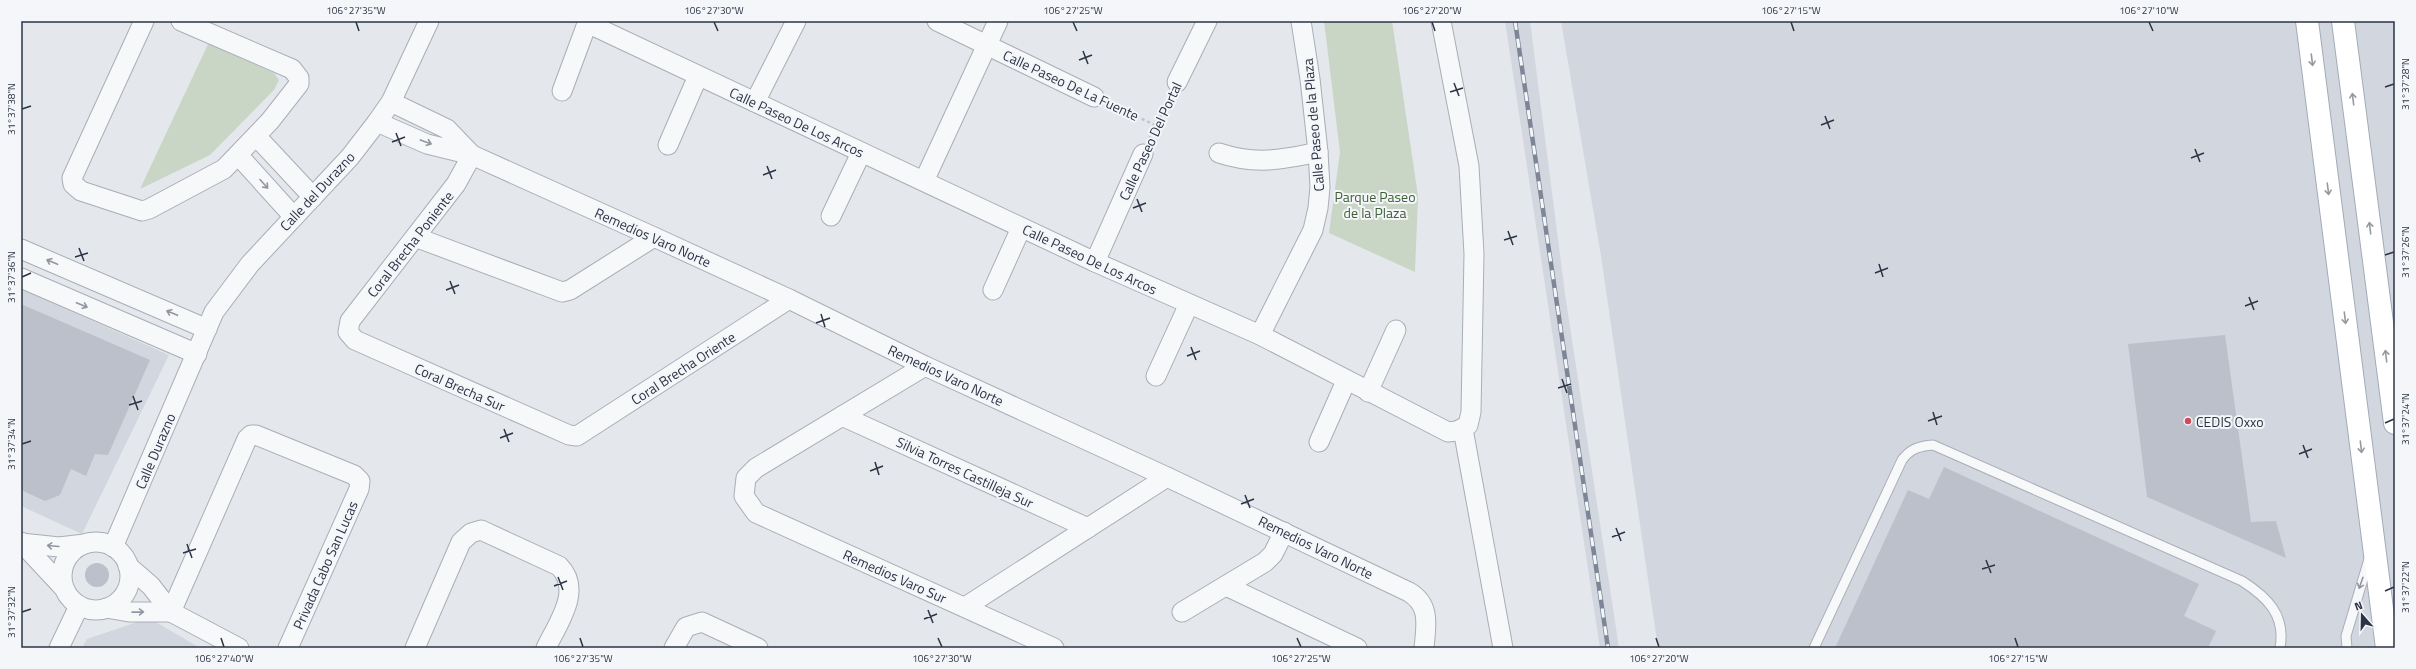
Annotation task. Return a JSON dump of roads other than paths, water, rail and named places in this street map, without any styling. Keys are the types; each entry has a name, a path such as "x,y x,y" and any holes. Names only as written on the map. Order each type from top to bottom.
{"main road":[{"path":"2307,21 2387,648"},
{"path":"2343,21 2395,423"}],"street":[{"path":"144,21 73,173 73,184 81,191 138,210 146,210 224,169 256,136 296,89 299,78 297,73 181,21"},
{"name":"Calle del Durazno","path":"197,354 214,312 250,264 350,157 391,102 429,21"},
{"path":"755,102 796,21"},
{"name":"Calle Paseo De La Fuente","path":"937,21 1094,97"},
{"name":"Calle Paseo De La Fuente","path":"924,181 998,21"},
{"name":"Calle Paseo Del Portal","path":"1178,82 1206,21"},
{"name":"Calle Paseo de la Plaza","path":"1260,335 1313,230 1320,187 1318,152 1310,79 1301,21"},
{"path":"1441,21 1469,166 1474,254 1471,412 1468,425 1463,429 1503,648"},
{"path":"562,91 588,22"},
{"name":"Calle Paseo De Los Arcos","path":"588,22 698,76 924,181 1021,228 1260,335 1442,430 1448,432 1463,429"},
{"path":"668,145 698,76"},
{"name":"Remedios Varo Norte","path":"391,102 447,128 472,155"},
{"name":"Remedios Varo Norte","path":"377,122 427,144 472,155 790,299 925,366 1167,476 1419,598 1425,608 1427,619 1424,648"},
{"path":"256,136 313,197"},
{"path":"831,216 861,152"},
{"path":"1219,153 1254,161 1278,161 1318,152"},
{"name":"Calle Paseo Del Portal","path":"1095,262 1143,154"},
{"path":"238,155 294,217"},
{"name":"Coral Brecha Poniente","path":"348,332 350,321 456,184 472,155"},
{"path":"993,290 1021,228"},
{"path":"415,237 562,292 570,290 654,237"},
{"path":"21,249 208,329"},
{"path":"21,278 197,354"},
{"name":"Coral Brecha Oriente","path":"577,436 790,299"},
{"path":"1156,376 1189,304"},
{"path":"1368,392 1396,330"},
{"name":"Coral Brecha Sur","path":"348,332 355,340 569,435 577,436"},
{"name":"Calle Durazno","path":"113,547 197,354"},
{"path":"842,416 925,366"},
{"path":"1319,442 1346,381"},
{"name":"Remedios Varo Sur","path":"842,416 756,468 746,478 744,496 756,513 1054,648"},
{"name":"Silvia Torres Castilleja Sur","path":"842,416 1088,528"},
{"name":"Privada Cabo San Lucas","path":"170,612 247,439 251,435 256,435 354,475 360,481 359,489 288,648"},
{"path":"965,607 1167,476"},
{"path":"415,648 461,542 470,533 481,530 559,566 569,580 569,598 546,648"},
{"path":"1182,612 1265,562 1273,554 1284,532"},
{"path":"21,543 59,547 100,542 113,547 123,555 128,566 130,578 126,590 118,602 106,608"},
{"path":"21,543 64,587"},
{"path":"85,544 72,551 64,563 62,575 64,587 69,598 79,606 92,610 106,608 129,612 170,612"},
{"path":"128,566 151,586 170,612 239,648"},
{"path":"1226,586 1357,648"},
{"path":"59,648 79,606"},
{"path":"675,645 686,627 702,622 758,648"}],"lane":[{"path":"1814,648 1902,460 1908,452 1922,445 1933,444 2242,581 2263,594 2273,606 2279,625 2280,648"},
{"path":"2347,648 2346,636 2349,623 2374,546"}],"railway":[{"path":"1515,21 1608,648"}],"place":[{"name":"CEDIS Oxxo","path":"2188,421"}],"park label":[{"name":"Parque Paseo de la Plaza","path":"1375,204"}]}
